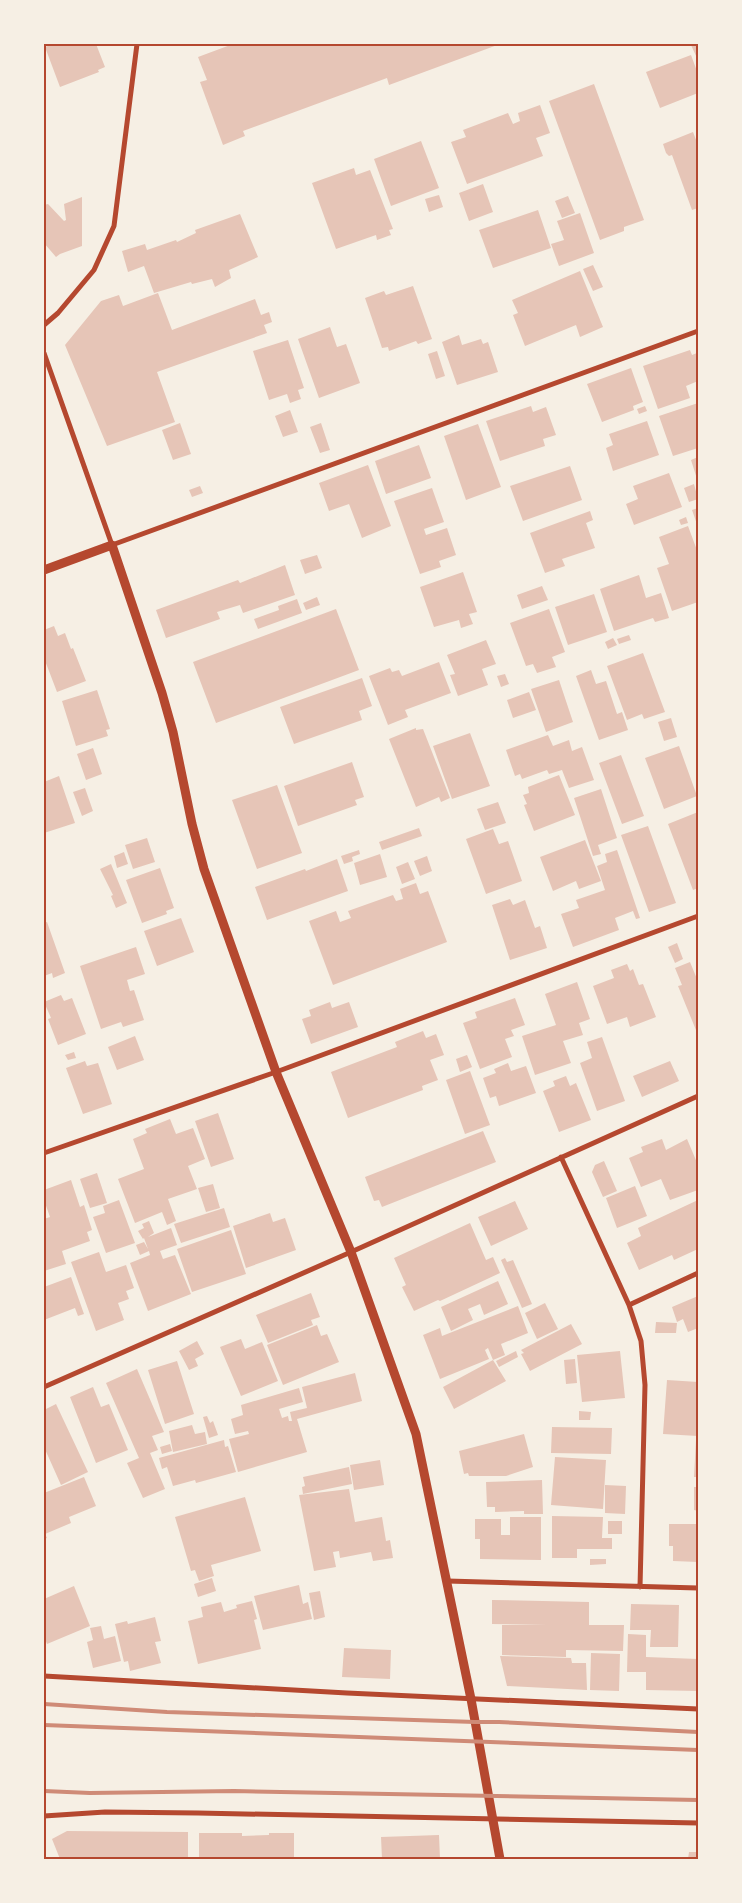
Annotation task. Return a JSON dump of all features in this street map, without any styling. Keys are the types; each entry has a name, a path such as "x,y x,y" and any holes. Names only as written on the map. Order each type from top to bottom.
{"street":[{"path":"44,325 58,313 94,270 114,226 138,44"},
{"path":"44,570 698,331"},
{"path":"44,353 165,700 192,824 204,869 276,1072 351,1252 416,1434 471,1699 500,1859"},
{"path":"44,1153 276,1072 698,916"},
{"path":"44,1387 698,1096"},
{"path":"561,1157 629,1305 641,1341 645,1385 640,1587"},
{"path":"629,1305 698,1273"},
{"path":"446,1581 698,1588"},
{"path":"44,1676 698,1709"},
{"path":"44,1816 105,1812 698,1823"}],"building":[{"path":"53,44 96,44 105,67 98,70 99,72 60,87 45,47"},
{"path":"233,44 500,44 389,85 387,78 243,131 245,136 223,145 200,82 207,80 198,57"},
{"path":"698,44 698,58 697,58 691,45"},
{"path":"691,55 698,74 698,93 660,108 646,72"},
{"path":"594,84 644,220 624,227 624,231 600,240 549,101"},
{"path":"540,105 550,133 536,138 543,156 467,184 451,142 466,137 463,130 508,113 513,124 520,121 518,113"},
{"path":"693,132 698,145 698,208 692,210 672,155 669,156 666,153 663,144"},
{"path":"421,141 439,188 391,206 374,159"},
{"path":"354,168 356,175 370,170 393,229 389,230 391,235 377,240 376,235 336,249 312,183"},
{"path":"483,184 493,212 469,221 459,193"},
{"path":"439,195 443,207 429,212 425,199"},
{"path":"568,196 575,213 562,218 555,201"},
{"path":"82,197 82,246 56,257 44,243 44,205 48,204 64,221 66,220 64,204"},
{"path":"538,210 551,248 493,268 479,230"},
{"path":"580,213 594,253 559,266 551,244 564,240 557,221"},
{"path":"240,214 258,257 229,270 231,278 215,287 212,279 192,284 191,282 154,293 144,266 128,272 122,251 145,244 147,250 176,240 177,242 196,233 195,230"},
{"path":"593,265 603,287 593,291 583,269"},
{"path":"580,271 603,327 580,337 576,325 525,346 513,315 518,313 512,300"},
{"path":"413,286 432,339 418,344 416,341 389,351 388,347 382,348 365,298 384,291 386,295"},
{"path":"158,293 172,330 255,299 261,315 269,312 272,322 264,325 267,333 157,372 175,422 107,446 65,345 101,301 119,295 123,306"},
{"path":"330,327 337,347 346,344 360,383 319,398 298,339"},
{"path":"459,335 462,345 481,339 483,344 488,342 498,372 457,385 442,342"},
{"path":"288,340 304,388 298,390 301,399 290,403 287,394 269,400 253,351"},
{"path":"690,350 692,355 697,353 698,356 698,381 686,386 690,398 658,409 643,366"},
{"path":"437,351 445,376 436,379 428,354"},
{"path":"631,368 643,402 633,406 634,410 602,422 587,384"},
{"path":"698,403 698,448 673,456 659,416"},
{"path":"531,406 533,412 546,407 556,435 543,439 545,446 500,461 486,421"},
{"path":"645,406 647,411 639,414 637,409"},
{"path":"290,410 298,432 283,437 275,416"},
{"path":"647,421 659,455 613,471 606,448 613,445 609,434"},
{"path":"180,423 191,454 173,460 162,430"},
{"path":"321,423 330,450 320,453 310,427"},
{"path":"478,424 501,487 466,500 444,436"},
{"path":"419,445 431,478 386,494 375,461"},
{"path":"698,457 698,482 691,460"},
{"path":"368,465 391,526 362,538 349,504 329,511 319,483"},
{"path":"570,466 582,500 523,521 510,486"},
{"path":"669,473 682,507 634,525 626,504 638,499 633,486"},
{"path":"694,484 698,499 689,502 684,488"},
{"path":"200,486 203,493 192,497 189,490"},
{"path":"432,488 444,522 424,529 426,535 447,528 456,555 439,561 441,567 420,574 394,501"},
{"path":"698,508 698,527 692,510"},
{"path":"590,511 593,520 586,523 595,548 562,559 565,566 545,573 530,533"},
{"path":"686,517 688,523 681,525 679,520"},
{"path":"688,526 698,553 698,602 672,611 657,568 669,564 659,537"},
{"path":"317,555 322,568 305,574 300,560"},
{"path":"285,565 295,595 243,613 240,605 217,612 220,619 166,638 156,610 238,580 240,583"},
{"path":"463,572 477,612 469,614 473,624 461,628 459,620 434,627 420,587"},
{"path":"639,575 646,598 661,593 669,618 655,622 653,618 614,631 600,589"},
{"path":"542,586 548,600 522,609 517,595"},
{"path":"594,594 607,632 568,645 555,607"},
{"path":"317,597 320,605 306,610 303,603"},
{"path":"297,599 302,613 258,629 254,619 279,610 278,606"},
{"path":"336,609 359,670 216,723 193,662"},
{"path":"549,609 565,652 552,657 556,667 537,673 533,664 526,666 510,623"},
{"path":"54,626 58,636 65,633 86,681 57,692 44,658 44,630"},
{"path":"629,635 631,640 619,644 617,639"},
{"path":"613,638 617,645 608,649 605,642"},
{"path":"486,640 496,664 482,669 488,685 458,696 450,675 455,674 447,655"},
{"path":"643,653 665,712 644,719 642,714 627,720 607,666"},
{"path":"439,662 451,693 405,710 408,717 388,725 369,676 390,668 392,672 399,670 402,676"},
{"path":"591,670 596,684 606,681 617,714 622,712 628,730 599,740 576,676"},
{"path":"505,674 509,684 501,687 497,676"},
{"path":"362,678 372,706 359,711 362,720 294,744 280,707"},
{"path":"559,680 573,722 546,732 531,689"},
{"path":"97,690 110,729 106,730 108,736 76,746 62,701"},
{"path":"529,692 536,710 513,718 507,700"},
{"path":"671,718 677,737 664,741 658,722"},
{"path":"416,728 416,730 423,729 450,798 441,802 439,797 416,807 389,739"},
{"path":"470,733 490,786 452,799 433,746"},
{"path":"548,735 553,746 569,740 572,751 582,747 594,780 569,788 562,770 549,774 547,770 522,779 520,774 515,776 506,750"},
{"path":"679,746 697,796 664,809 645,758"},
{"path":"93,748 102,774 86,780 77,754"},
{"path":"621,755 644,816 622,824 599,763"},
{"path":"352,762 364,797 355,800 357,805 298,826 284,786"},
{"path":"559,775 575,815 534,831 524,805 527,804 523,795 529,793 528,787"},
{"path":"59,776 75,823 44,833 44,782"},
{"path":"277,785 302,853 257,869 232,800"},
{"path":"85,788 93,811 82,816 73,792"},
{"path":"601,789 617,838 598,845 601,854 593,856 574,798"},
{"path":"498,802 506,823 485,830 477,809"},
{"path":"698,812 698,888 693,890 668,824"},
{"path":"648,826 676,903 649,912 621,835"},
{"path":"419,828 422,836 382,850 379,842"},
{"path":"493,829 499,844 508,841 522,881 486,894 466,839"},
{"path":"147,838 155,862 133,869 125,845"},
{"path":"585,840 601,881 579,889 576,881 553,891 540,857"},
{"path":"359,850 360,854 352,857 353,861 344,864 341,856"},
{"path":"617,850 640,918 636,919 633,911 615,918 619,930 573,947 561,914 579,908 576,900 605,890 597,866 607,862 605,854"},
{"path":"124,852 128,864 117,868 114,856"},
{"path":"380,854 387,877 360,885 354,863"},
{"path":"427,856 432,871 420,876 414,861"},
{"path":"337,859 348,891 267,920 255,887"},
{"path":"408,862 415,879 402,884 396,867"},
{"path":"111,864 127,903 116,908 111,896 113,895 100,869"},
{"path":"160,868 174,908 166,911 167,914 142,923 126,880"},
{"path":"416,883 420,894 428,891 447,942 333,985 309,921 336,911 340,922 351,918 348,911 393,895 396,901 403,899 400,889"},
{"path":"510,899 513,905 525,900 535,928 540,926 547,948 510,960 492,905"},
{"path":"181,918 194,952 157,966 144,931"},
{"path":"47,922 65,973 53,978 52,973 44,976 44,923"},
{"path":"677,943 683,959 675,963 668,947"},
{"path":"136,947 145,974 127,980 130,991 134,990 144,1020 123,1027 121,1022 101,1029 80,966"},
{"path":"690,962 698,978 698,1035 678,986 682,985 675,968"},
{"path":"627,964 630,971 633,969 639,985 643,984 656,1017 630,1027 627,1017 607,1024 593,986 614,978 611,970"},
{"path":"577,982 590,1019 579,1023 583,1035 563,1041 571,1063 535,1075 522,1036 556,1025 545,994"},
{"path":"61,995 64,1001 72,998 86,1034 58,1045 48,1019 51,1018 44,1002"},
{"path":"515,998 525,1025 511,1030 514,1036 505,1039 512,1057 480,1069 463,1023 477,1018 475,1012"},
{"path":"330,1002 332,1008 349,1002 358,1027 311,1044 302,1019 311,1016 309,1010"},
{"path":"423,1031 426,1038 436,1034 444,1055 430,1060 438,1080 422,1086 423,1090 348,1118 331,1072 397,1047 395,1042"},
{"path":"135,1036 144,1060 117,1070 108,1047"},
{"path":"602,1037 625,1101 597,1111 580,1063 592,1058 587,1042"},
{"path":"74,1052 76,1058 68,1060 65,1055"},
{"path":"467,1055 472,1067 460,1072 456,1059"},
{"path":"85,1061 87,1066 98,1063 112,1104 83,1114 66,1068"},
{"path":"670,1061 679,1081 642,1097 633,1076"},
{"path":"508,1063 511,1071 526,1066 536,1093 499,1106 496,1096 490,1098 483,1078 496,1073 494,1069"},
{"path":"470,1071 490,1125 465,1134 446,1080"},
{"path":"566,1076 570,1086 576,1083 591,1120 559,1132 543,1091 555,1086 553,1081"},
{"path":"218,1113 234,1159 211,1167 195,1121"},
{"path":"170,1119 176,1134 193,1128 205,1159 188,1166 197,1189 168,1199 176,1221 167,1225 162,1212 135,1223 118,1179 144,1169 133,1139 147,1133 145,1129"},
{"path":"483,1131 496,1162 382,1207 379,1200 374,1201 365,1177"},
{"path":"662,1139 666,1150 687,1139 698,1165 698,1190 670,1200 661,1179 641,1187 629,1158 643,1152 641,1147"},
{"path":"604,1161 617,1191 603,1197 592,1172 595,1165"},
{"path":"97,1173 107,1203 90,1208 80,1179"},
{"path":"71,1180 80,1207 84,1205 92,1230 87,1232 90,1241 62,1251 66,1264 44,1271 44,1219 50,1217 44,1200 44,1190"},
{"path":"213,1184 220,1208 206,1212 198,1188"},
{"path":"635,1186 647,1216 617,1228 606,1198"},
{"path":"119,1200 135,1243 106,1253 93,1217 105,1213 103,1206"},
{"path":"698,1200 698,1249 674,1260 672,1255 639,1270 627,1243 641,1236 638,1228"},
{"path":"515,1201 528,1229 491,1246 478,1217"},
{"path":"224,1208 230,1227 181,1243 174,1224"},
{"path":"270,1213 273,1222 285,1218 296,1250 246,1268 233,1226"},
{"path":"149,1221 154,1233 148,1237 171,1228 177,1245 160,1251 163,1259 175,1255 191,1294 148,1311 130,1263 150,1255 149,1251 140,1255 136,1245 144,1242 148,1249 144,1238 138,1231 144,1228 142,1224"},
{"path":"470,1223 486,1260 493,1257 500,1273 414,1311 402,1287 406,1285 394,1258"},
{"path":"231,1230 246,1274 192,1292 177,1249"},
{"path":"99,1252 106,1272 126,1265 134,1288 126,1291 129,1299 118,1303 124,1320 96,1331 71,1262"},
{"path":"505,1258 507,1262 513,1260 532,1304 522,1308 501,1260"},
{"path":"71,1277 84,1314 78,1316 75,1308 44,1320 44,1287"},
{"path":"498,1281 508,1304 484,1315 480,1304 468,1309 473,1320 451,1331 441,1307"},
{"path":"311,1293 320,1317 311,1320 313,1325 268,1343 256,1315"},
{"path":"698,1296 698,1328 688,1332 683,1319 677,1322 672,1307"},
{"path":"545,1303 558,1329 537,1339 525,1313"},
{"path":"518,1306 528,1333 501,1344 505,1355 493,1360 488,1348 485,1350 489,1359 440,1379 423,1335 440,1328 442,1336"},
{"path":"656,1322 677,1323 676,1333 655,1333"},
{"path":"571,1324 582,1344 530,1371 521,1354 524,1353 521,1350"},
{"path":"317,1325 321,1336 327,1334 339,1362 283,1385 267,1345"},
{"path":"241,1339 245,1349 262,1342 278,1381 241,1396 220,1347"},
{"path":"197,1341 204,1354 195,1359 198,1366 189,1370 179,1351"},
{"path":"516,1351 518,1357 499,1367 496,1361"},
{"path":"620,1351 625,1398 582,1402 577,1355"},
{"path":"575,1359 577,1383 566,1384 564,1360"},
{"path":"493,1360 506,1381 454,1409 443,1387"},
{"path":"177,1361 194,1414 165,1424 148,1370"},
{"path":"137,1369 164,1432 152,1436 158,1450 150,1453 165,1489 143,1498 127,1463 139,1458 106,1383"},
{"path":"355,1373 362,1401 297,1419 307,1452 238,1472 229,1439 249,1434 248,1431 235,1434 231,1419 243,1415 241,1405 299,1388 303,1402 279,1409 282,1418 288,1416 289,1421 292,1421 290,1412 307,1408 302,1387"},
{"path":"667,1380 698,1382 698,1436 663,1434"},
{"path":"93,1387 101,1407 109,1404 128,1450 96,1463 70,1397"},
{"path":"56,1404 88,1472 61,1485 44,1447 44,1410"},
{"path":"579,1411 591,1412 590,1420 579,1420"},
{"path":"207,1416 210,1423 213,1421 218,1435 209,1438 203,1417"},
{"path":"192,1425 195,1434 205,1432 207,1444 173,1452 169,1431"},
{"path":"552,1427 612,1428 611,1454 551,1453"},
{"path":"524,1434 533,1467 506,1476 469,1476 468,1473 464,1474 459,1451"},
{"path":"224,1440 225,1447 228,1446 236,1472 196,1483 195,1480 173,1486 167,1467 162,1469 159,1458"},
{"path":"696,1440 698,1440 698,1477 694,1477"},
{"path":"170,1444 172,1451 162,1454 160,1447"},
{"path":"555,1457 606,1460 603,1509 551,1505"},
{"path":"380,1460 384,1485 354,1490 350,1465"},
{"path":"349,1467 352,1484 303,1494 302,1487 305,1486 303,1477"},
{"path":"84,1477 96,1506 69,1517 71,1523 45,1534 47,1538 44,1539 44,1493"},
{"path":"542,1480 543,1514 524,1514 524,1511 495,1512 495,1507 487,1507 486,1482"},
{"path":"605,1485 626,1486 625,1514 605,1513"},
{"path":"694,1487 698,1487 698,1511 694,1510"},
{"path":"349,1489 355,1522 382,1517 386,1541 390,1540 393,1558 373,1561 371,1552 340,1558 339,1551 333,1552 336,1567 314,1571 299,1495"},
{"path":"245,1497 261,1551 211,1565 214,1576 199,1581 195,1570 191,1571 175,1517"},
{"path":"552,1516 603,1517 602,1538 612,1538 612,1549 577,1549 577,1558 552,1558"},
{"path":"510,1517 541,1517 541,1560 480,1559 480,1539 475,1539 475,1519 501,1519 501,1535 510,1535"},
{"path":"608,1521 622,1521 622,1534 608,1534"},
{"path":"669,1524 698,1524 698,1562 673,1561 673,1546 669,1546"},
{"path":"590,1559 606,1559 606,1564 590,1565"},
{"path":"212,1578 216,1591 198,1597 194,1584"},
{"path":"299,1585 303,1604 308,1602 312,1619 263,1630 254,1596"},
{"path":"74,1586 90,1626 47,1644 44,1636 44,1599"},
{"path":"320,1591 325,1617 314,1620 309,1593"},
{"path":"492,1600 589,1602 589,1625 624,1625 623,1651 566,1650 566,1657 502,1655 502,1625 547,1625 492,1624"},
{"path":"252,1601 257,1619 254,1620 261,1649 198,1664 188,1621 203,1617 201,1607 221,1602 224,1612 237,1608 236,1605"},
{"path":"631,1604 679,1605 678,1647 650,1647 651,1630 630,1630"},
{"path":"155,1617 161,1641 155,1642 161,1663 130,1671 128,1661 124,1662 115,1624 127,1621 128,1624"},
{"path":"101,1626 104,1639 115,1636 121,1661 93,1668 87,1642 93,1640 90,1628"},
{"path":"628,1634 646,1635 646,1657 698,1659 698,1691 646,1690 646,1672 627,1672"},
{"path":"344,1648 391,1650 390,1679 342,1677"},
{"path":"591,1653 620,1654 619,1691 590,1690"},
{"path":"500,1656 571,1658 572,1663 586,1663 587,1690 507,1686"},
{"path":"67,1831 188,1832 188,1859 60,1859 52,1839"},
{"path":"199,1833 242,1833 242,1836 294,1833 294,1859 199,1859"},
{"path":"439,1835 440,1859 382,1859 381,1837"},
{"path":"689,1852 698,1852 698,1859 688,1859"}],"railway":[{"path":"44,1704 167,1712 499,1722 698,1732"},
{"path":"44,1725 698,1750"},
{"path":"44,1791 90,1793 234,1791 698,1800"}]}
